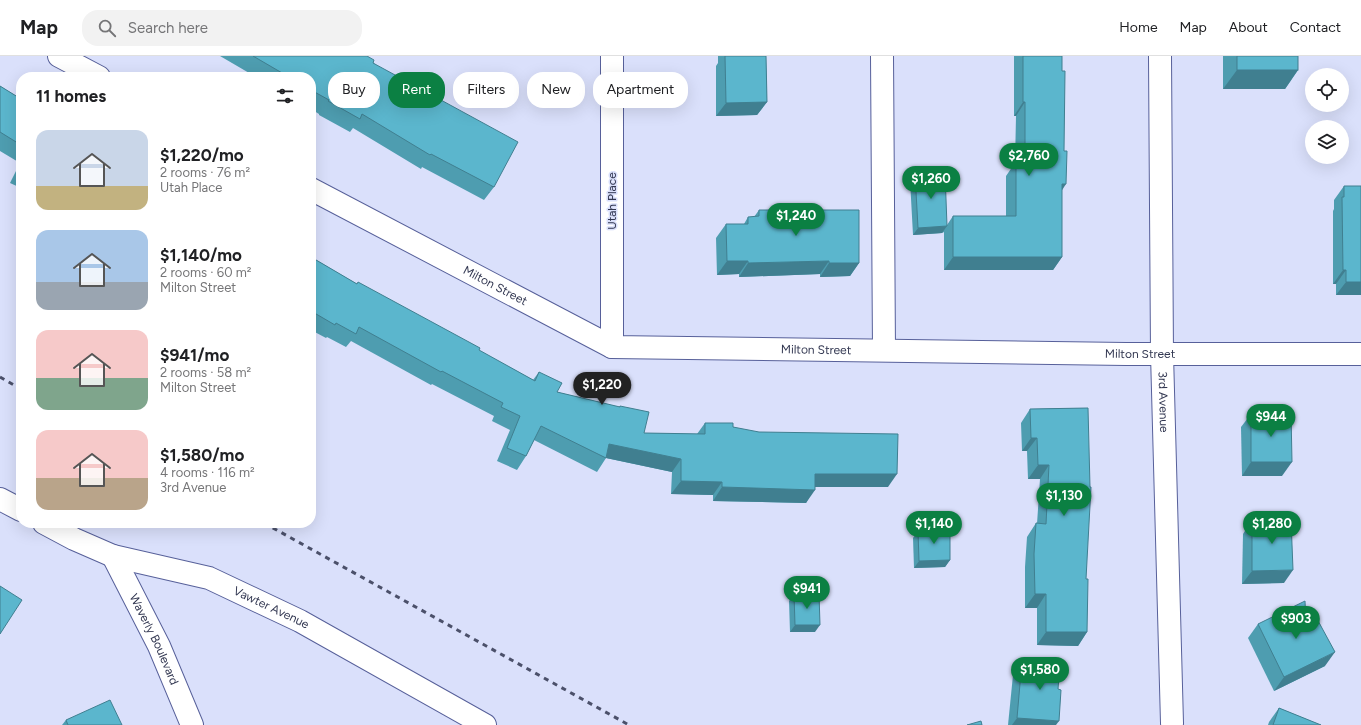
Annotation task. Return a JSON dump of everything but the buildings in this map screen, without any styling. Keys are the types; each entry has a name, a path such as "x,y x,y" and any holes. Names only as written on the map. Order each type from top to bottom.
{"street":[{"path":"59,56 89,72"},
{"name":"Utah Place","path":"612,56 612,347"},
{"path":"882,56 884,350"},
{"name":"3rd Avenue","path":"1160,56 1162,354 1172,723"},
{"name":"Milton Street","path":"316,192 612,347 1162,354 1361,354"},
{"path":"0,499 16,507"},
{"name":"Vawter Avenue","path":"53,528 74,540 113,556 209,578 300,621 485,725"},
{"name":"Waverly Boulevard","path":"113,556 159,646 192,725"}],"railway":[{"path":"0,377 16,386"},
{"path":"273,528 629,725"}]}
